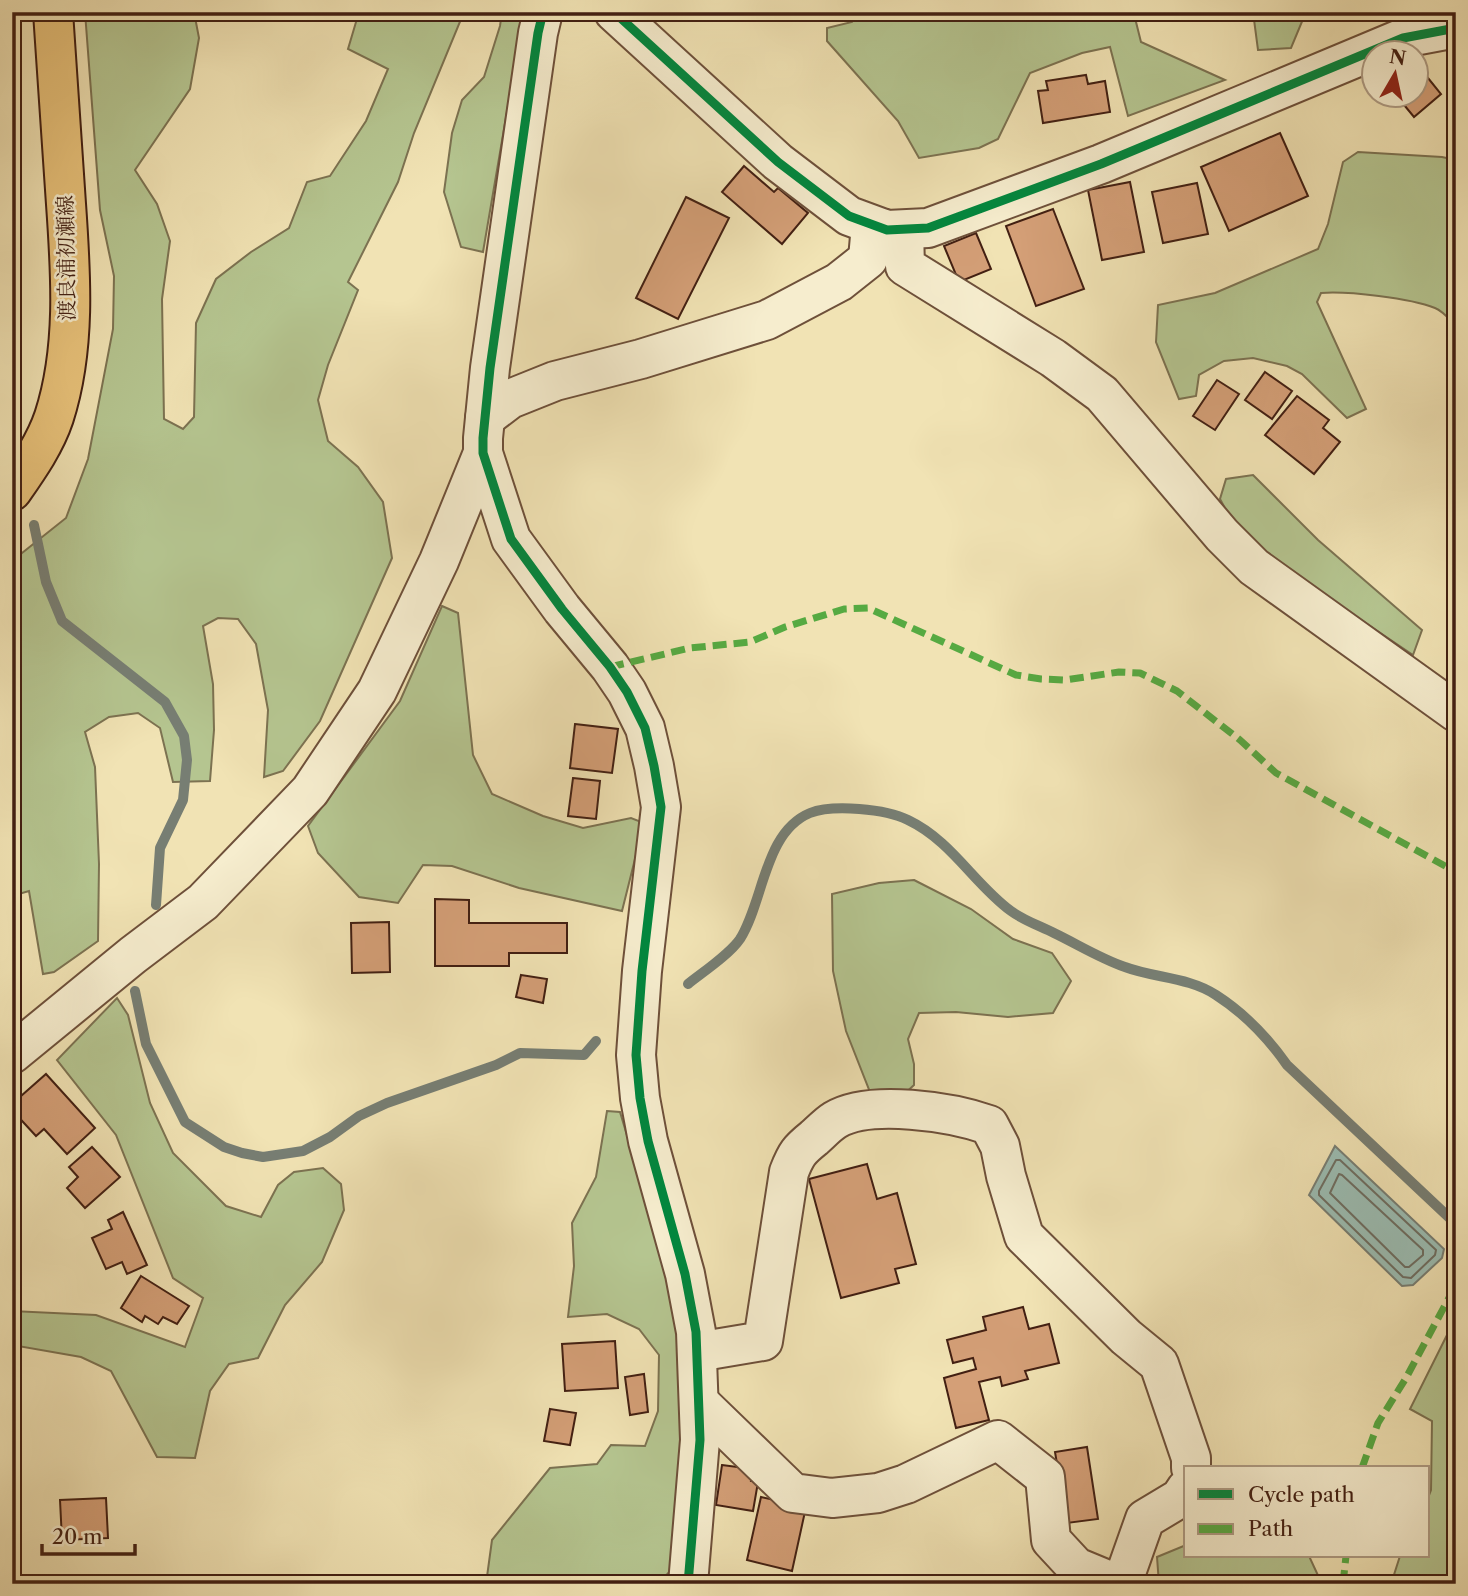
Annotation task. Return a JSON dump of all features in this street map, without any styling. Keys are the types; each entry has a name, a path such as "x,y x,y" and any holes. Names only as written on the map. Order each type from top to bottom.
{"main road":[{"name":"渡良浦初瀬線","path":"12,491 32,463 54,418 64,373 70,269 53,12"}],"street":[{"path":"12,1054 133,955 203,902 310,791 377,691 439,561 484,435 534,60 543,12"},
{"path":"614,12 778,162 849,216 887,228 928,228 1101,164 1403,38 1456,28"},
{"path":"484,435 510,399 555,381 641,359 767,320 839,282 869,259 887,228"},
{"path":"887,228 905,266 1053,358 1102,394 1222,535 1254,567 1456,712"},
{"path":"484,435 512,539 627,692 645,728 654,766 661,807 642,971 636,1055 648,1141 685,1274 696,1332 700,1440 688,1584"},
{"path":"697,1352 763,1341 789,1171 796,1153 836,1119 859,1112 909,1109 965,1116 989,1125 1000,1146 1024,1236 1126,1337 1159,1364 1191,1458 1191,1466"},
{"path":"700,1403 793,1493 819,1497 878,1493 905,1484 998,1440 1045,1477 1051,1540 1076,1567 1120,1584 1145,1519 1180,1499 1184,1492"}],"green space":[{"path":"85,12 194,12 199,38 190,89 135,170 157,204 170,241 162,299 164,419 183,429 194,417 196,323 216,279 289,228 307,182 330,176 366,121 388,69 348,49 359,12 397,12 438,18 440,12 464,12 414,133 398,182 348,282 358,290 328,365 318,400 328,441 358,467 383,502 392,558 320,721 283,771 264,777 268,710 256,644 238,619 218,618 203,626 213,684 214,730 210,781 173,782 160,728 138,713 109,717 85,732 95,767 99,864 98,941 54,972 43,974 29,891 12,896 12,561 66,518 88,459 113,329 114,276 100,210"},
{"path":"502,12 524,12 483,252 461,247 444,192 452,133 462,100 484,77"},
{"path":"856,12 1082,12 1135,18 1141,42 1225,80 1128,116 1110,47 1082,53 1030,73 998,139 979,148 919,158 898,121 827,41 827,28 852,22"},
{"path":"1253,12 1306,12 1291,48 1258,50"},
{"path":"1358,152 1456,160 1456,326 1441,311 1424,304 1379,296 1321,293 1317,302 1366,409 1347,418 1302,374 1287,366 1253,358 1224,361 1199,375 1196,396 1179,399 1156,342 1158,305 1215,293 1318,249 1328,224 1343,162"},
{"path":"1253,475 1318,540 1422,630 1413,655 1321,593 1258,546 1232,521 1220,499 1226,479"},
{"path":"442,606 458,613 473,755 492,794 543,816 583,828 631,818 644,823 622,911 519,888 452,866 423,865 398,903 359,897 318,853 308,826 400,701"},
{"path":"914,880 971,909 1013,939 1052,953 1071,981 1053,1013 1008,1017 956,1012 919,1013 908,1039 914,1064 914,1085 901,1097 870,1092 846,1031 833,971 832,894 879,883"},
{"path":"117,998 128,1015 150,1103 173,1153 226,1206 261,1217 278,1185 294,1172 323,1168 341,1184 344,1210 322,1262 285,1305 258,1358 229,1364 210,1391 195,1458 157,1457 111,1371 81,1357 12,1345 12,1311 96,1315 185,1347 203,1298 173,1278 116,1135 57,1060"},
{"path":"607,1111 620,1112 668,1272 682,1333 684,1399 673,1568 658,1584 486,1584 492,1540 550,1468 597,1464 611,1445 645,1446 658,1411 659,1355 639,1329 607,1314 568,1317 574,1266 572,1223 596,1177"},
{"path":"1456,1317 1456,1584 1395,1584 1392,1581 1399,1558 1430,1558 1432,1421 1410,1409"},
{"path":"1184,1546 1184,1558 1310,1558 1322,1584 1159,1584 1157,1557"}],"water":[{"path":"1335,1146 1444,1249 1442,1258 1413,1285 1402,1286 1309,1195"}],"building":[{"path":"1086,75 1088,84 1105,81 1110,112 1043,123 1038,91 1048,90 1046,81"},
{"path":"1430,80 1441,94 1430,103"},
{"path":"1407,108 1425,108 1414,117"},
{"path":"1280,133 1308,196 1229,231 1201,167"},
{"path":"744,166 774,192 778,188 808,213 782,244 722,192"},
{"path":"1130,182 1144,252 1102,260 1088,190"},
{"path":"1197,183 1208,234 1163,243 1152,192"},
{"path":"686,197 729,218 678,319 636,298"},
{"path":"1053,209 1084,289 1036,306 1006,226"},
{"path":"976,233 991,269 959,282 944,246"},
{"path":"1265,372 1292,391 1272,419 1245,400"},
{"path":"1217,380 1239,394 1215,430 1193,416"},
{"path":"1297,396 1329,420 1323,428 1340,442 1314,474 1265,435"},
{"path":"575,724 618,729 612,773 570,768"},
{"path":"573,778 600,781 596,819 568,816"},
{"path":"435,899 469,900 469,923 567,923 567,953 509,953 509,966 435,966"},
{"path":"389,922 390,972 352,973 351,923"},
{"path":"521,975 547,979 543,1003 516,997"},
{"path":"46,1074 95,1128 67,1154 44,1129 36,1136 12,1110 12,1104"},
{"path":"92,1147 120,1177 85,1208 67,1188 78,1177 69,1167"},
{"path":"867,1164 877,1199 897,1193 916,1264 895,1269 899,1283 841,1298 809,1179"},
{"path":"123,1212 147,1265 127,1274 122,1262 106,1269 92,1238 112,1229 108,1220"},
{"path":"141,1276 189,1306 177,1324 163,1317 158,1324 145,1316 142,1322 121,1308"},
{"path":"1023,1307 1029,1329 1049,1324 1059,1363 1025,1371 1028,1379 1002,1386 1000,1377 979,1382 989,1420 956,1428 944,1378 976,1369 973,1358 953,1363 947,1340 986,1330 983,1317"},
{"path":"615,1341 618,1388 565,1391 562,1344"},
{"path":"644,1374 648,1412 630,1415 625,1377"},
{"path":"550,1409 576,1413 570,1445 544,1441"},
{"path":"1087,1447 1098,1519 1067,1523 1055,1452"},
{"path":"722,1465 753,1469 751,1481 758,1482 753,1511 716,1505"},
{"path":"761,1497 806,1507 792,1571 747,1560"},
{"path":"106,1498 108,1538 62,1540 60,1500"}],"waterway":[{"path":"34,525 46,582 62,621 165,702 184,736 187,760 183,800 160,848 156,905"},
{"path":"688,984 723,957 740,939 774,851 795,822 810,813 832,809 859,809 898,816 937,839 985,888 1021,917 1116,964 1183,981 1206,989 1226,1002 1255,1027 1287,1065 1456,1224"},
{"path":"135,991 146,1044 185,1122 224,1147 263,1157 303,1151 330,1137 359,1116 387,1103 496,1065 520,1053 584,1055 596,1041"}],"marked path":[{"path":"610,667 690,648 750,642 785,627 844,609 868,608 1016,675 1065,680 1119,672 1140,673 1177,691 1240,740 1276,773 1456,872"},
{"path":"1363,1466 1378,1423 1406,1378 1450,1296 1456,1292"},
{"path":"1343,1584 1346,1558"}],"cycle path":[{"path":"543,12 490,368 483,453 511,539 627,692 645,728 654,766 661,807 642,971 636,1055 648,1141 685,1274 696,1332 700,1440 688,1584"},
{"path":"614,12 778,162 849,216 887,230 928,228 1101,164 1403,38 1456,28"}]}
